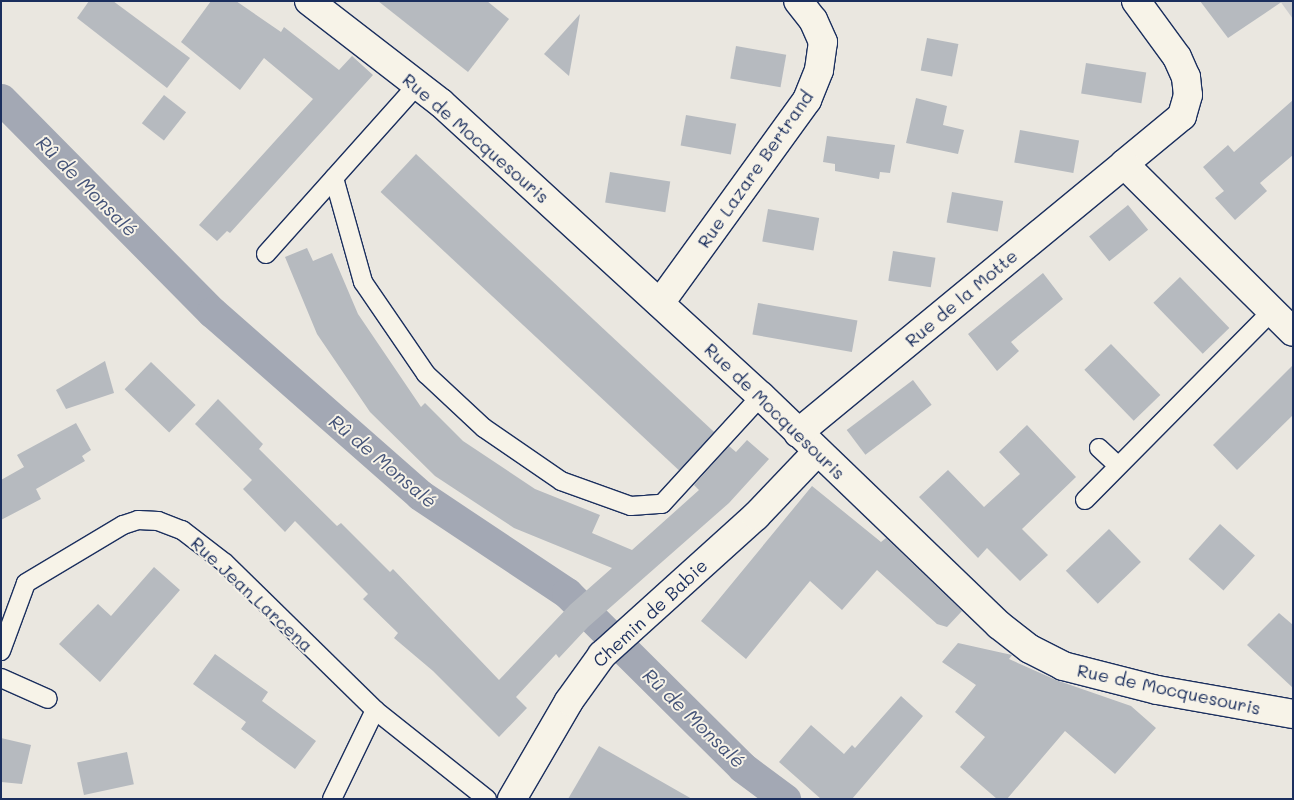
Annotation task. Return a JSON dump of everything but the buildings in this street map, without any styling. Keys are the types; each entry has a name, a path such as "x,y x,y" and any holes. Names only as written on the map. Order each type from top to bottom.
{"street":[{"name":"Rue de Mocquesouris","path":"309,1 418,84 761,396 817,452 999,625 1030,649 1063,666 1158,690 1293,714"},
{"name":"Rue Lazare Bertrand","path":"660,303 807,100 819,70 823,42 813,20 798,1"},
{"name":"Rue de la Motte","path":"798,433 1182,116 1188,95 1186,78 1177,57 1146,4"},
{"path":"1124,164 1293,332"},
{"name":"Chemin de Babie","path":"512,799 569,701 603,653 756,516 817,452"}],"lane":[{"path":"266,254 418,84"},
{"path":"334,178 362,282 426,374 484,428 561,481 631,506 662,504 761,396"},
{"path":"1085,500 1272,311"},
{"path":"1099,448 1118,466"},
{"name":"Rue Jean Larcena","path":"1,651 26,583 123,525 138,520 158,521 182,530 225,564 375,710 487,799"},
{"path":"1,678 48,699"},
{"path":"332,799 375,710"}],"shaded area":[{"path":"1280,1 1293,1 1293,19"}],"waterway":[{"name":"Rû de Monsalé","path":"1,99 212,312 420,495 567,593 742,767 785,799"}]}
